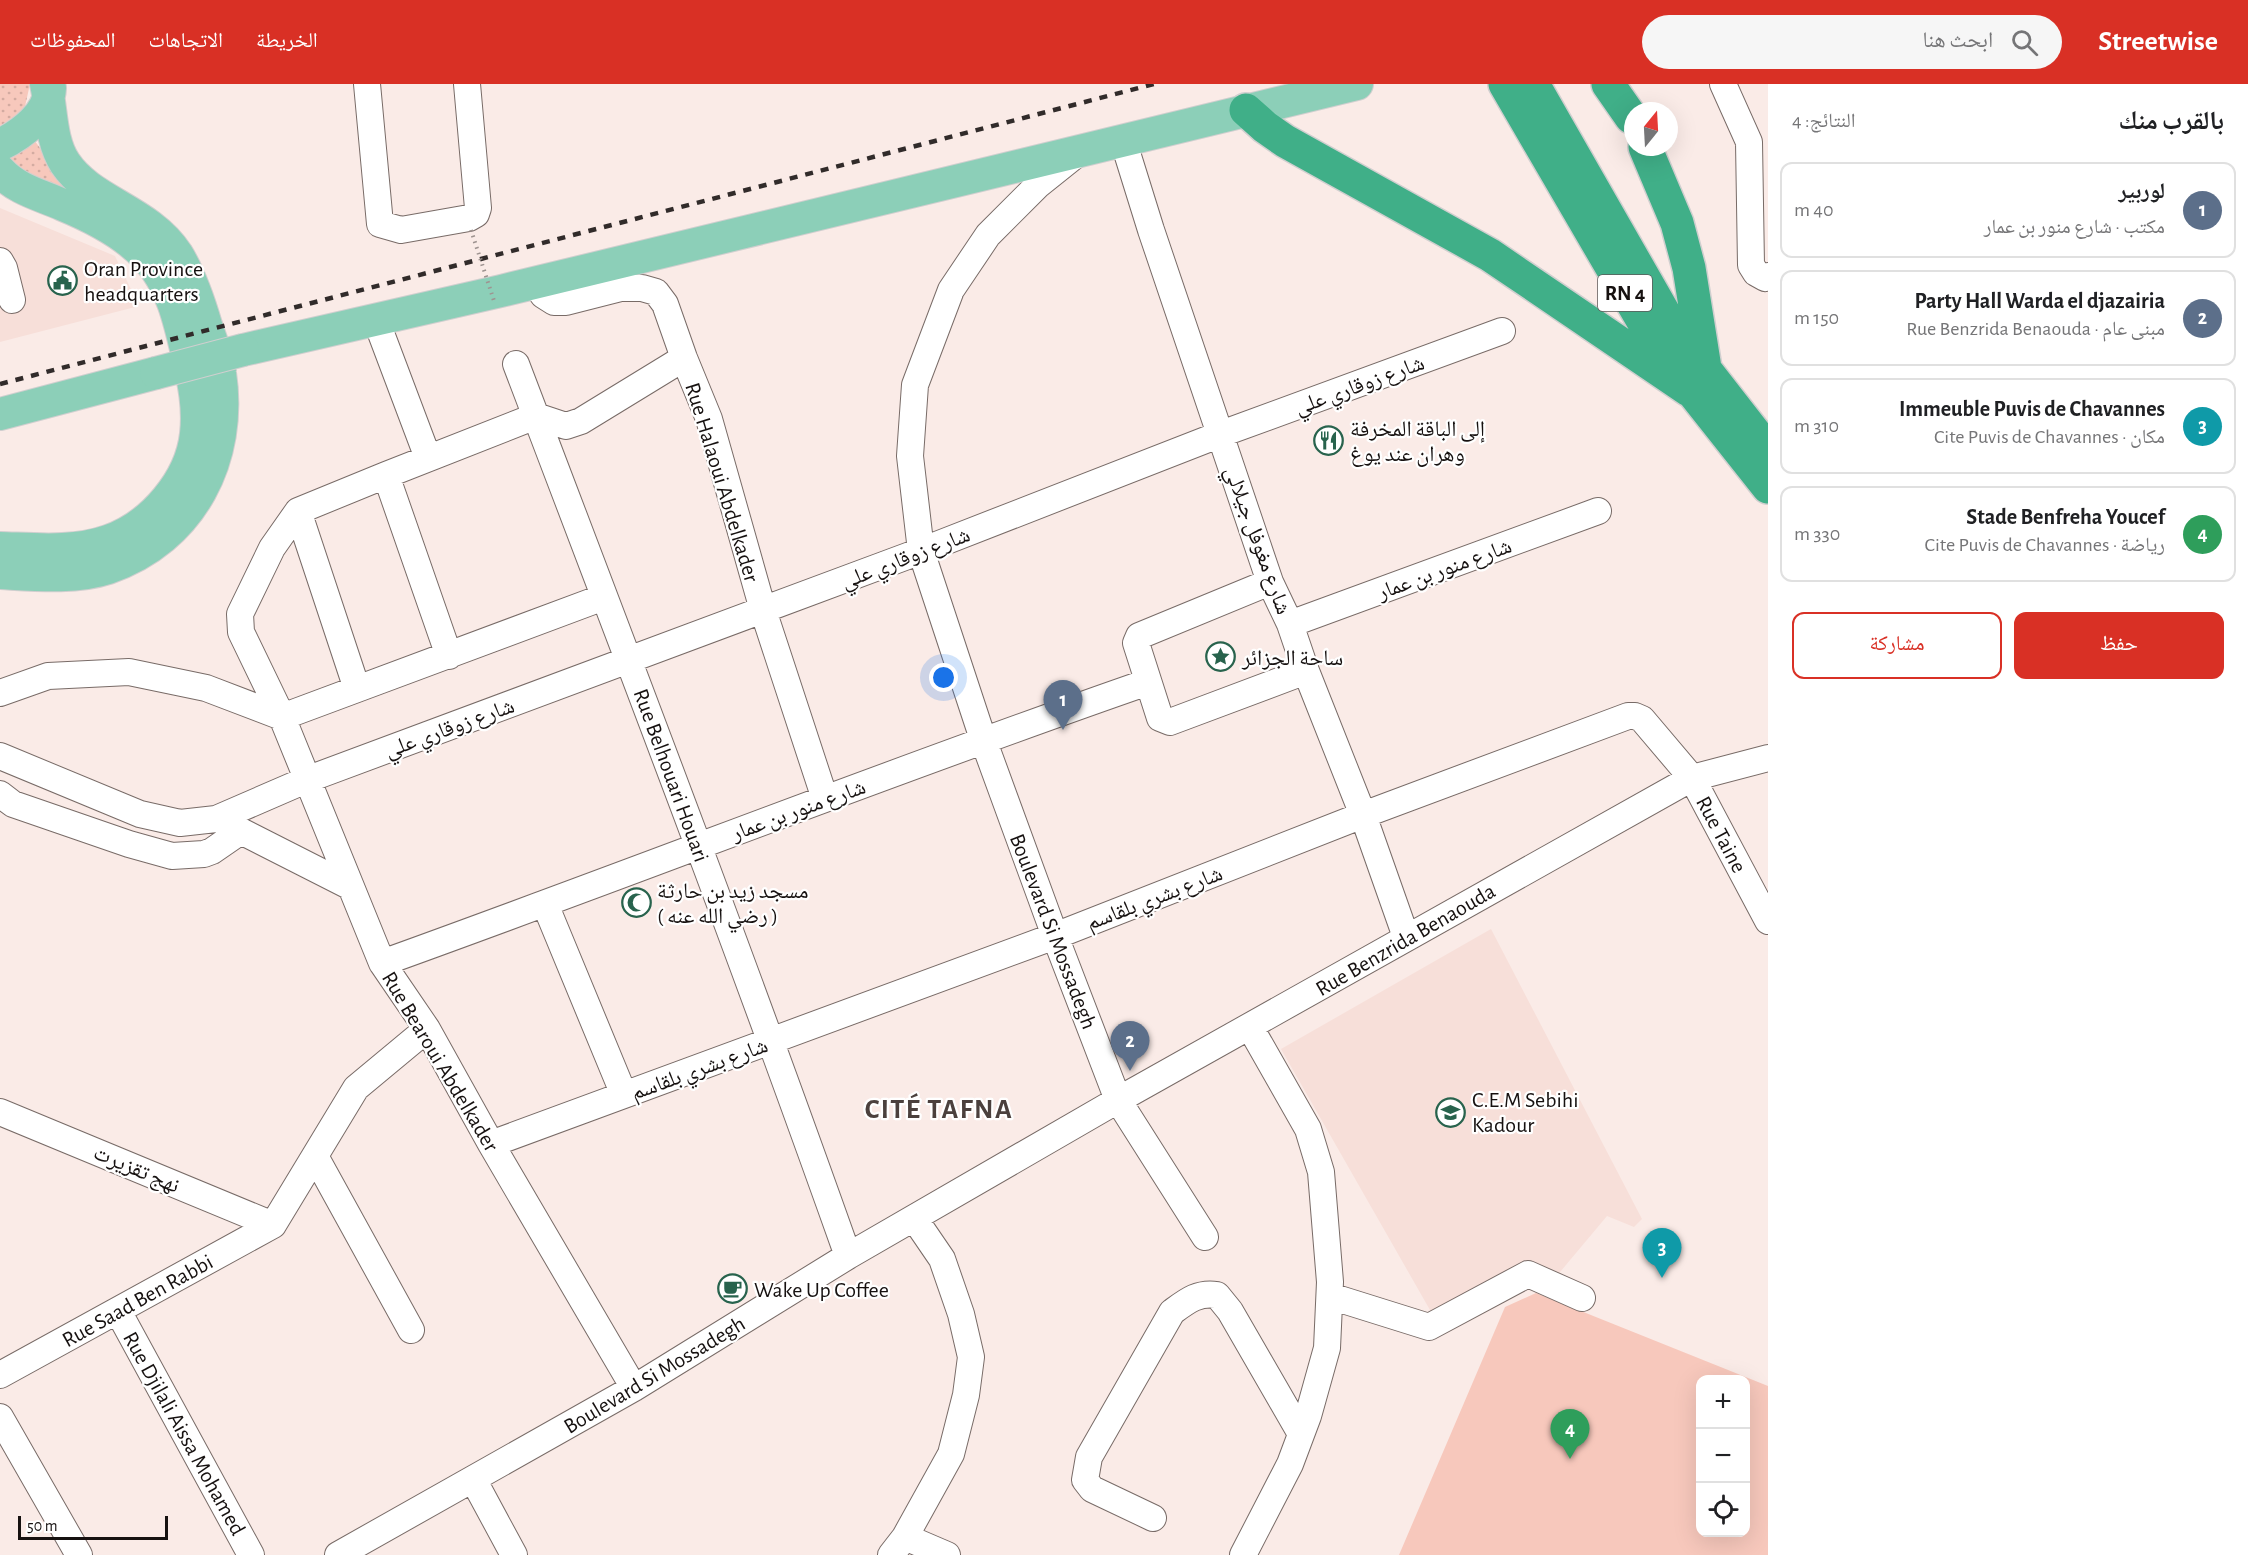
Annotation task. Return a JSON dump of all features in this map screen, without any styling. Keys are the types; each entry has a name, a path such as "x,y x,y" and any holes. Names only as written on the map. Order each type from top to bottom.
{"highway":[{"name":"RN 4","path":"1505,84 1661,352 1698,381 1768,450"},
{"name":"RN 4","path":"1533,84 1672,327 1698,381 1768,487"},
{"path":"1608,84 1624,107"},
{"path":"1618,84 1625,102"},
{"path":"1246,110 1265,128 1285,141 1490,255 1698,381"},
{"path":"1649,156 1677,223 1689,268 1698,381"}],"main road":[{"path":"0,414 243,350 536,282 1357,84"},
{"path":"0,145 29,125 41,112 49,88"},
{"path":"0,573 87,572 107,568 148,548 181,521 191,507 209,475 220,436 223,402 220,370 201,307 181,263 160,234 143,220 80,179 65,163 52,128 49,88"},
{"path":"0,548 84,547 109,541 133,529 157,511 190,460 196,435 197,418 194,384 179,318 156,268 139,250 117,234 66,206 5,178"}],"street":[{"path":"367,84 380,224 401,230 469,218 476,214 478,208 467,84"},
{"path":"1723,84 1749,141 1751,265 1756,273 1765,278 1768,276"},
{"name":"شارع مغوفل جيلالي","path":"1123,140 1151,230 1270,582 1290,624 1407,937"},
{"name":"Boulevard Si Mossadegh","path":"338,1555 634,1388 848,1256 1118,1100 983,739 921,551 910,456 915,385 951,290 988,235 1038,184 1085,148"},
{"path":"0,261 12,300"},
{"name":"Rue Halaoui Abdelkader","path":"536,282 543,295 554,302 566,302 621,288 642,288 656,292 665,304 709,419 762,610 825,799"},
{"path":"376,320 428,458"},
{"name":"شارع زوقاري علي","path":"216,819 306,780 921,551 1221,434 1502,331"},
{"path":"357,689 298,512 536,416 566,426 581,420 684,358"},
{"name":"Rue Belhouari Houari","path":"516,364 630,660 772,1041 848,1256"},
{"path":"386,475 449,656"},
{"name":"شارع منور بن عمار","path":"1290,624 1598,511"},
{"name":"Rue Bearoui Abdelkader","path":"298,512 272,548 240,614 241,632 282,717 382,963 427,1029 491,1144 634,1388"},
{"path":"1270,582 1139,636 1136,643 1160,718 1170,722 1306,671"},
{"path":"0,693 48,676 129,672 206,688 282,717 604,597"},
{"name":"شارع منور بن عمار","path":"382,963 983,739 1148,682"},
{"name":"شارع بشري بلقاسم","path":"491,1144 1055,936 1363,815 1628,716 1642,719 1692,778"},
{"name":"Rue Benzrida Benaouda","path":"1118,1100 1692,778 1768,758"},
{"path":"1,761 140,814 180,823 216,819 351,887"},
{"name":"Rue Taine","path":"1692,778 1768,921"},
{"path":"0,794 13,804 129,844 172,856 204,854 241,831"},
{"path":"545,904 624,1095"},
{"path":"1243,1555 1290,1464 1301,1434 1327,1348 1330,1296 1321,1173 1308,1129 1250,1027"},
{"path":"273,1225 356,1088 427,1029"},
{"path":"1118,1100 1205,1237"},
{"name":"نهج تقزيرت","path":"0,1112 273,1225"},
{"path":"315,1156 411,1330"},
{"path":"914,1218 942,1258 961,1314 971,1357 966,1395 951,1454 898,1546 947,1555"},
{"name":"Rue Saad Ben Rabbi","path":"0,1375 273,1225"},
{"path":"1330,1296 1429,1327 1528,1274 1582,1298"},
{"path":"1153,1518 1092,1489 1085,1480 1085,1470 1089,1457 1161,1330 1172,1312 1189,1299 1204,1293 1217,1295 1301,1434"},
{"name":"Rue Djilali Aissa Mohamed","path":"118,1311 251,1555"},
{"path":"0,1417 79,1555"},
{"path":"473,1479 514,1555"}],"path":[{"path":"471,230 495,304"}],"shaded area":[{"path":"0,84 30,84 24,111 0,126"},
{"path":"31,137 41,149 61,183 73,193 95,205 9,166 8,150"},
{"name":"Oran Province headquarters","path":"0,208 115,256 139,306 0,342"},
{"name":"C.E.M Sebihi Kadour","path":"1491,929 1642,1219 1634,1227 1607,1216 1550,1284 1533,1262 1434,1317 1281,1049"},
{"path":"1536,1293 1741,1375 1696,1375 1696,1537 1750,1537 1750,1379 1768,1386 1768,1555 1399,1555 1505,1307"}],"railway":[{"path":"0,384 1154,84"}],"place":[{"name":"Oran Province headquarters","path":"63,281"},
{"name":"إلى الباقة المخرفة وهران عند يوغ","path":"1329,441"},
{"name":"ساحة الجزائر","path":"1221,657"},
{"name":"لوربير","path":"1063,730"},
{"name":"مسجد زيد بن حارثة ( رضي الله عنه )","path":"636,903"},
{"name":"Party Hall Warda el djazairia","path":"1130,1071"},
{"name":"C.E.M Sebihi Kadour","path":"1451,1112"},
{"name":"Immeuble Puvis de Chavannes","path":"1662,1278"},
{"name":"Wake Up Coffee","path":"733,1289"},
{"name":"Stade Benfreha Youcef","path":"1570,1459"}],"district":[{"name":"CITÉ TAFNA","path":"939,1108"}]}
